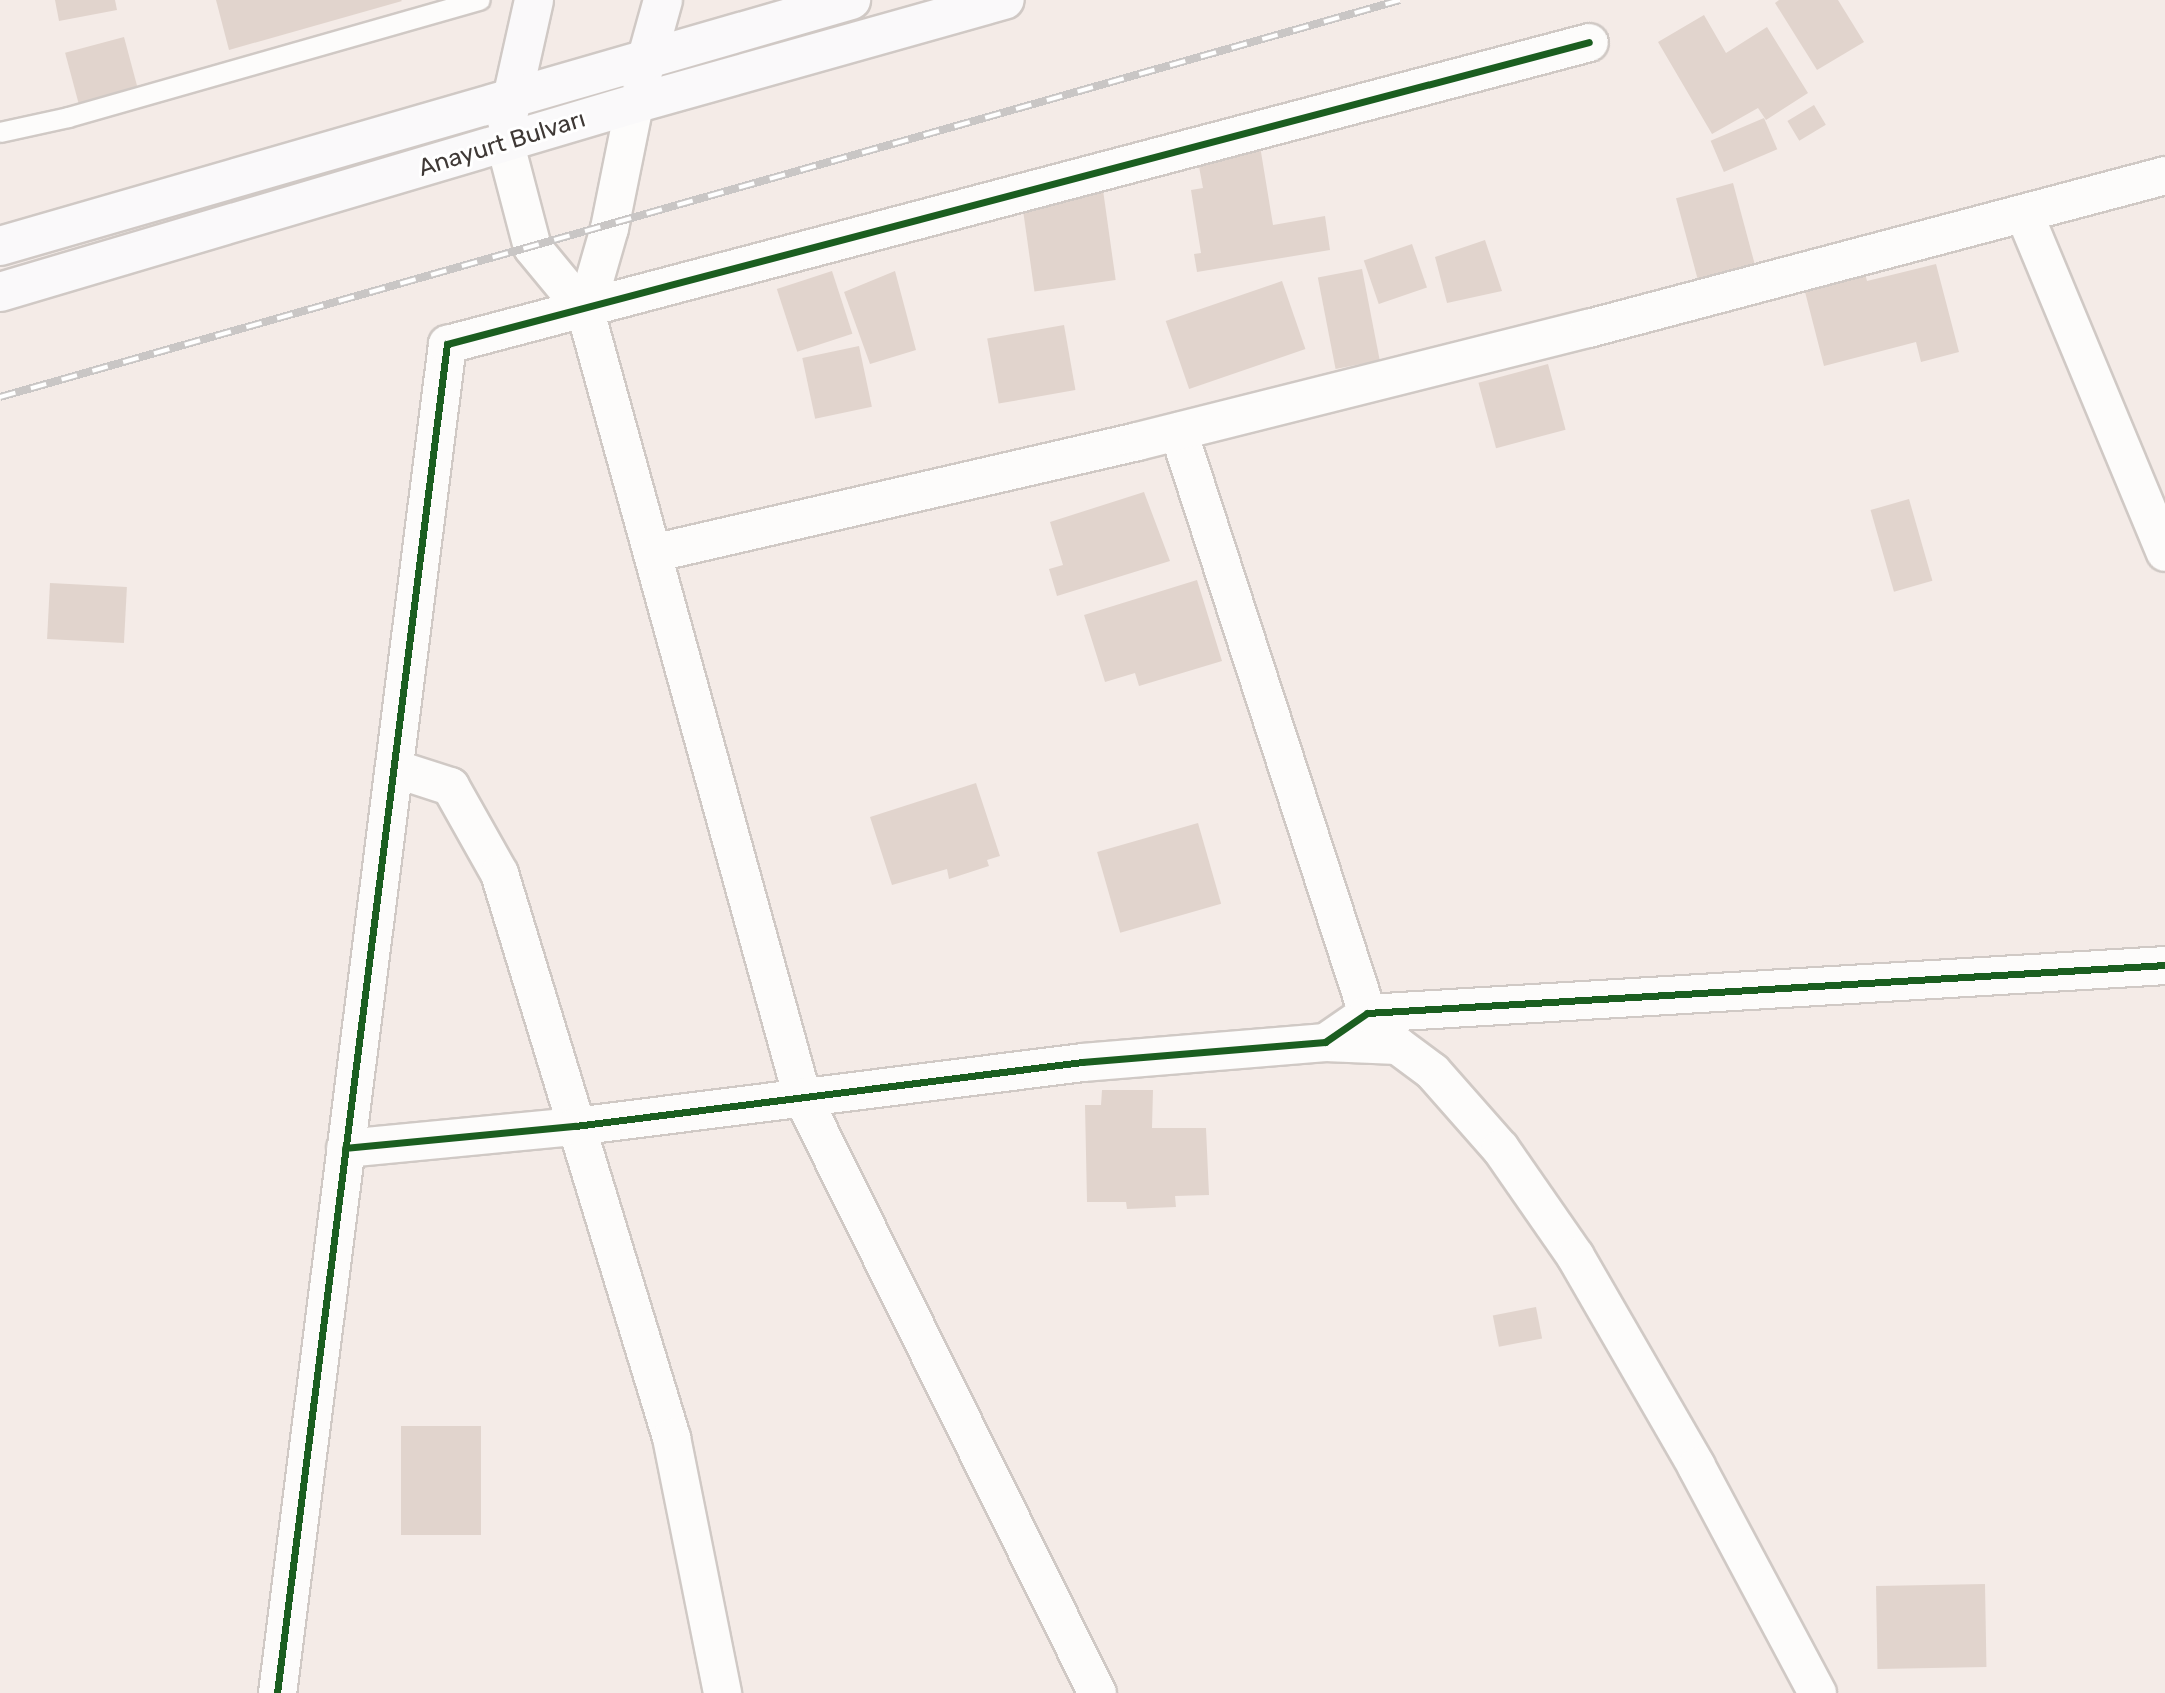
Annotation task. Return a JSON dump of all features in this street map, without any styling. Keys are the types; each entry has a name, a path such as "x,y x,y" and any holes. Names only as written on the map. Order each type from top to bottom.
{"main road":[{"path":"505,144 508,101 534,0"},
{"path":"634,104 663,0"},
{"name":"Anayurt Bulvarı","path":"0,246 851,0"},
{"name":"Anayurt Bulvarı","path":"0,292 634,104 1005,0"}],"street":[{"path":"277,1693 447,344 585,311 734,267 1589,42"},
{"path":"585,311 610,228 634,104"},
{"path":"505,144 533,247 585,311 802,1097 1097,1693"},
{"path":"652,553 1178,431 2024,214 2165,175"},
{"path":"2024,214 2165,552"},
{"path":"1178,431 1367,1013"},
{"path":"394,768 450,786 499,873 671,1437 722,1693"},
{"path":"1325,1042 1367,1013 2165,965"},
{"path":"345,1148 575,1126 1082,1062 1325,1042 1397,1045 1432,1071 1500,1148 1575,1256 1696,1466 1817,1693"}],"lane":[{"path":"0,132 68,117 480,0"}],"building":[{"path":"55,0 115,0 117,10 59,21"},
{"path":"216,0 401,0 402,1 229,50"},
{"path":"1779,0 1838,0 1864,42 1817,70 1775,3"},
{"path":"1704,15 1726,53 1767,27 1808,93 1766,120 1758,108 1712,134 1658,42"},
{"path":"124,37 138,88 79,104 65,53"},
{"path":"1814,105 1826,125 1799,141 1787,121"},
{"path":"1764,118 1777,149 1724,172 1711,141"},
{"path":"1260,146 1273,225 1325,216 1330,250 1197,272 1194,254 1201,253 1191,190 1203,188 1197,156"},
{"path":"1733,183 1755,264 1698,279 1676,198"},
{"path":"1103,190 1116,280 1034,292 1022,201"},
{"path":"1485,240 1502,291 1447,303 1435,257"},
{"path":"1412,244 1427,287 1379,304 1364,261"},
{"path":"1936,264 1959,352 1921,362 1916,342 1824,366 1803,284 1864,269 1867,281"},
{"path":"1362,269 1380,360 1336,369 1318,278"},
{"path":"832,271 852,334 797,352 777,289"},
{"path":"895,271 916,350 870,364 844,292"},
{"path":"1282,281 1305,349 1189,389 1166,321"},
{"path":"1064,325 1075,390 999,404 987,339"},
{"path":"859,346 872,407 815,419 802,358"},
{"path":"1548,364 1566,430 1496,448 1478,383"},
{"path":"1144,492 1170,561 1057,596 1049,569 1063,565 1050,522"},
{"path":"1909,499 1932,581 1894,592 1871,510"},
{"path":"1197,580 1222,661 1139,686 1135,673 1105,682 1084,615"},
{"path":"50,583 127,587 124,643 47,639"},
{"path":"976,783 1000,856 987,860 989,866 949,879 947,869 892,885 870,817"},
{"path":"1198,823 1221,904 1120,933 1097,852"},
{"path":"1102,1090 1153,1090 1152,1128 1206,1128 1209,1195 1175,1196 1176,1207 1127,1209 1126,1202 1087,1202 1085,1105 1101,1105"},
{"path":"1536,1307 1542,1338 1499,1347 1493,1315"},
{"path":"401,1426 481,1426 481,1535 401,1535"},
{"path":"1985,1584 1986,1667 1877,1669 1876,1586"}],"railway":[{"path":"0,397 1400,0"}],"cycle path":[{"path":"277,1693 447,344 1589,42"},
{"path":"345,1148 575,1126 1082,1062 1325,1042 1367,1013 2165,965"}]}
